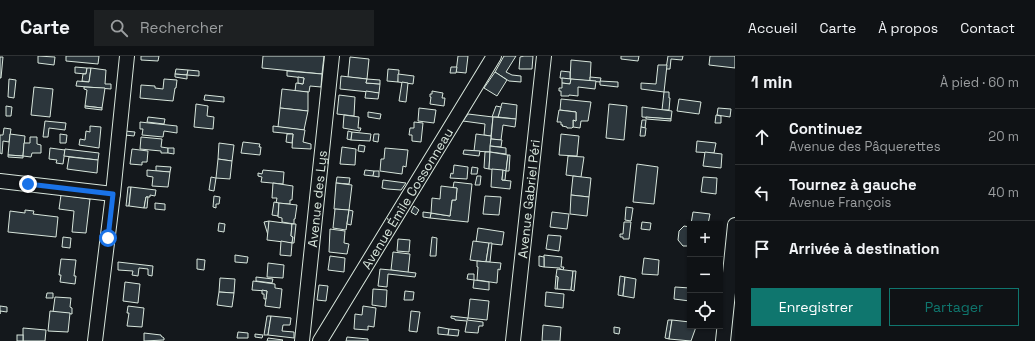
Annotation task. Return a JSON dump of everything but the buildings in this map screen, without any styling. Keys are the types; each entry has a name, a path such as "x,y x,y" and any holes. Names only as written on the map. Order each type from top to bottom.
{"street":[{"path":"95,341 113,194 127,56"},
{"name":"Avenue des Lys","path":"302,341 332,56"},
{"name":"Avenue Émile Cossonneau","path":"320,341 494,56"},
{"name":"Avenue Gabriel Péri","path":"513,341 544,56"},
{"path":"0,181 113,194"},
{"path":"723,341 735,225"}],"route":[{"path":"28,184 113,194 108,238"}]}
